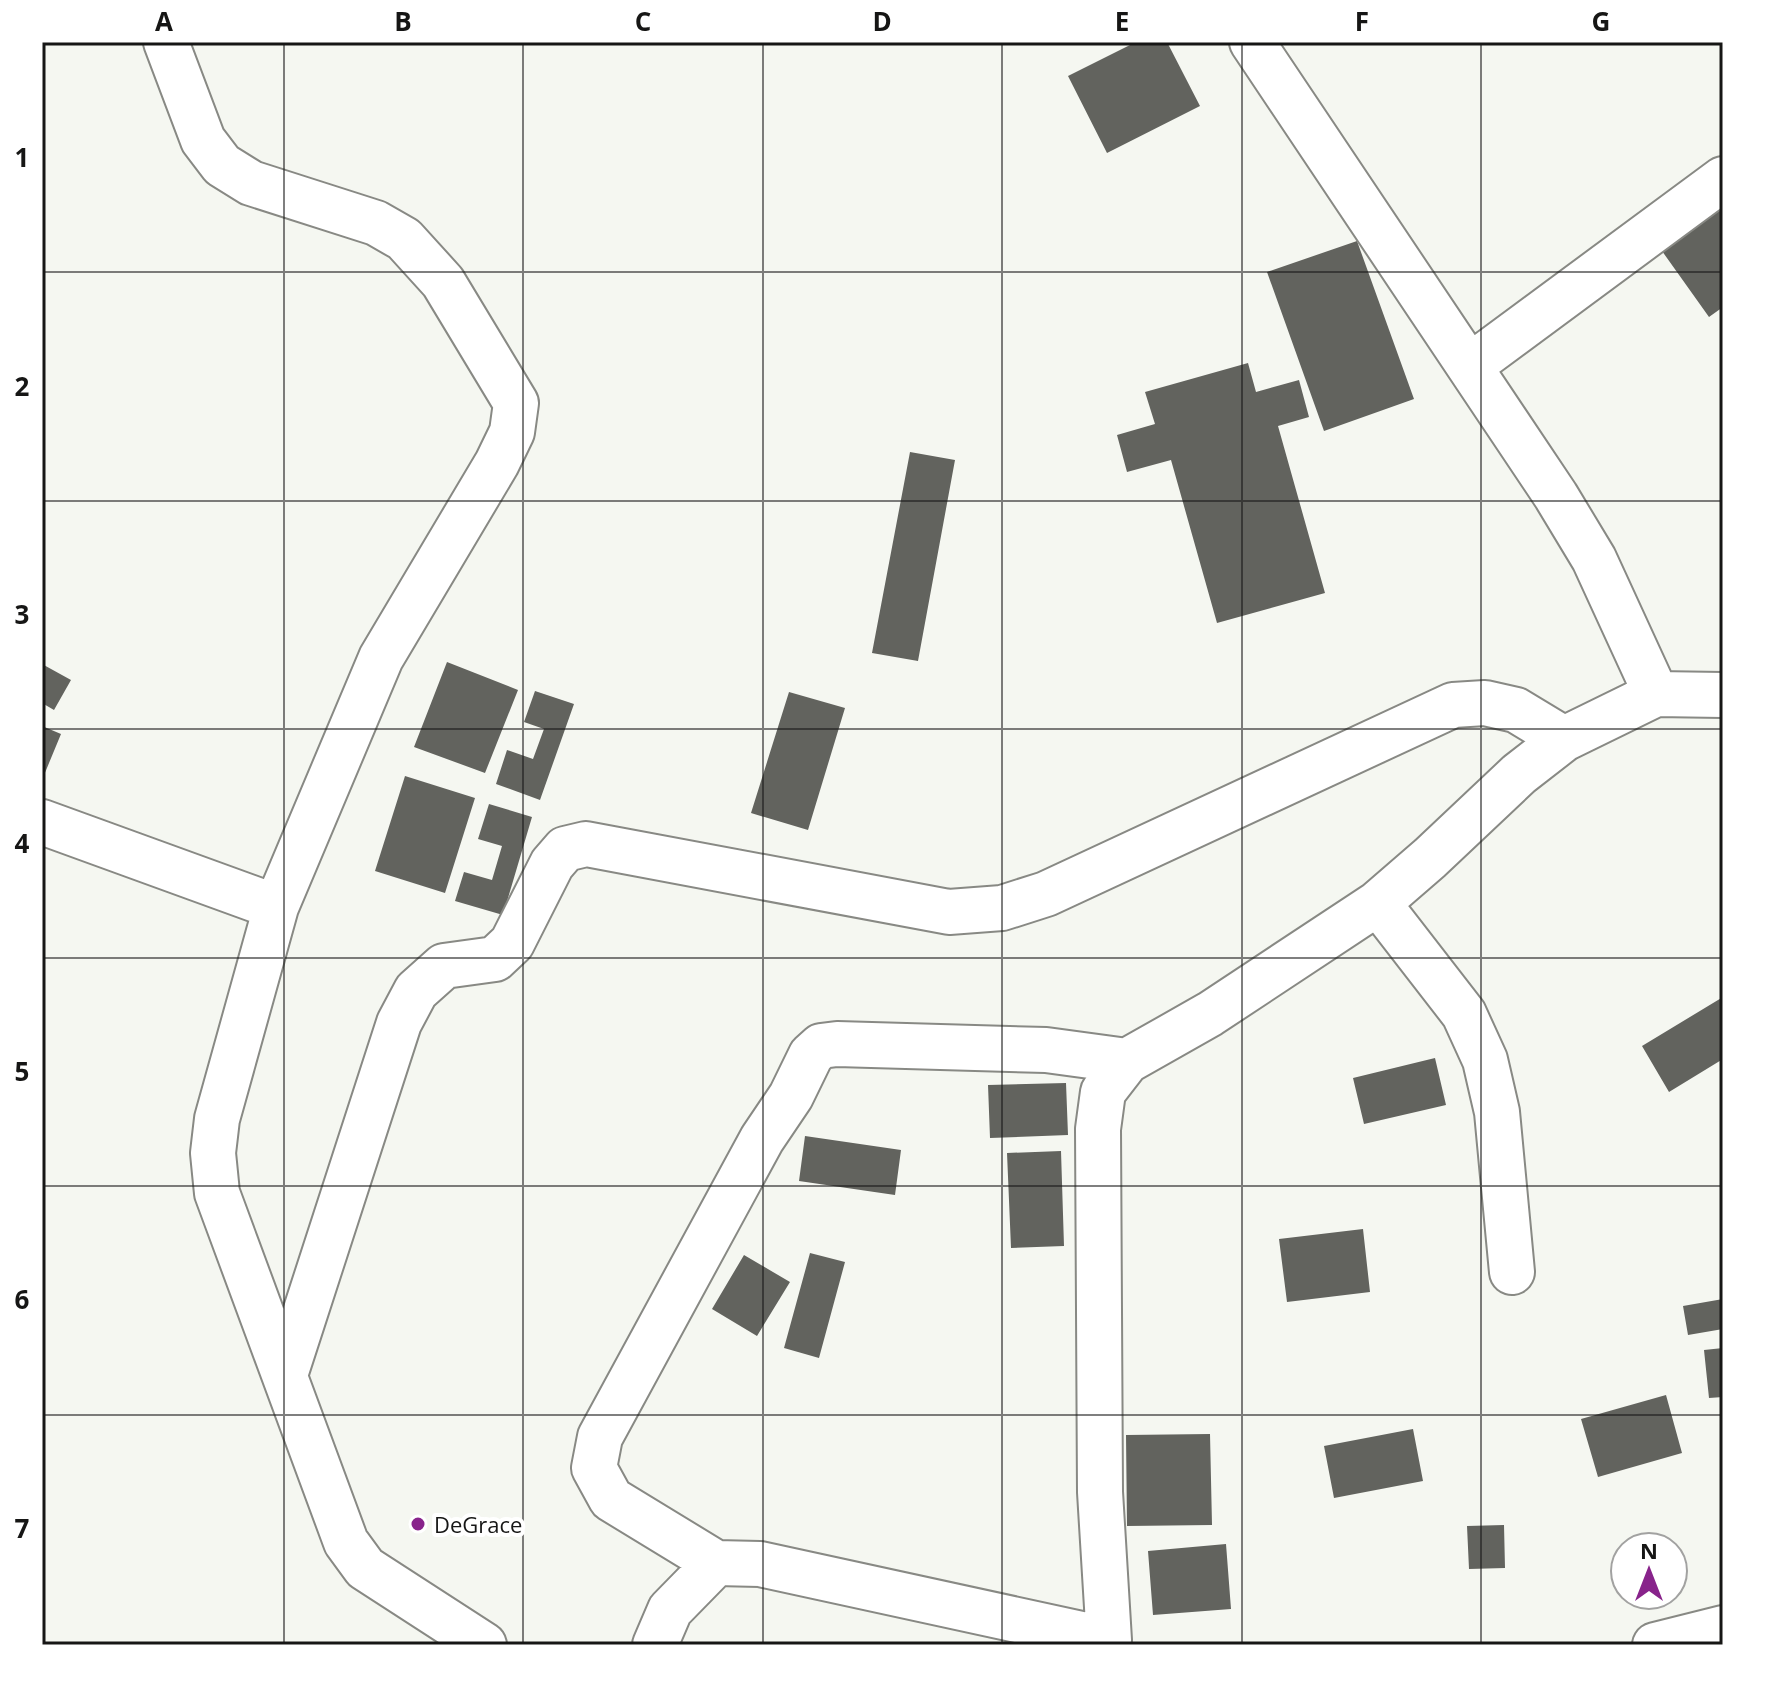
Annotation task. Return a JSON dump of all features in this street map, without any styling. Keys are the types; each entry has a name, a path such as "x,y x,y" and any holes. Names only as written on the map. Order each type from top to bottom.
{"street":[{"path":"166,42 203,140 222,165 251,183 376,223 404,239 443,282 516,403 512,432 497,463 381,658 276,907 217,1119 213,1153 217,1193 346,1542 365,1568 484,1645"},
{"path":"1252,42 1556,496 1594,559 1656,694"},
{"path":"1470,366 1723,179"},
{"path":"1127,1061 1046,1050 821,1046 811,1055 791,1096 762,1139 600,1437 594,1468 611,1499 716,1563 760,1564 1115,1643 1100,1492 1098,1129 1103,1092 1127,1061 1210,1014 1378,903 1519,774 1564,739 1656,694 1723,695"},
{"path":"285,1375 399,1023 416,991 444,966 495,959 512,943 552,864 565,849 586,844 949,912 1002,908 1046,894 1453,705 1485,703 1516,710 1564,739"},
{"path":"42,822 276,907"},
{"path":"1378,903 1464,1014 1485,1060 1497,1112 1512,1272"},
{"path":"655,1645 670,1610 716,1563"},
{"path":"1655,1645 1723,1628"}],"building":[{"path":"1136,42 1167,42 1200,106 1107,153 1068,76"},
{"path":"1723,208 1723,307 1709,317 1662,251"},
{"path":"1357,241 1414,399 1324,431 1267,272"},
{"path":"1248,363 1256,392 1299,380 1309,417 1278,426 1325,593 1217,623 1171,460 1127,472 1117,435 1155,424 1145,392"},
{"path":"910,452 955,460 918,661 872,653"},
{"path":"447,662 518,690 485,773 414,747"},
{"path":"42,664 71,680 54,710 42,703"},
{"path":"535,691 574,704 540,800 496,784 507,750 533,759 544,729 524,722"},
{"path":"789,692 845,708 808,830 751,813"},
{"path":"42,726 61,734 42,780"},
{"path":"405,776 475,798 445,893 375,871"},
{"path":"489,804 532,817 503,915 455,901 464,872 492,880 502,846 478,839"},
{"path":"1723,997 1723,1059 1669,1092 1642,1046"},
{"path":"1435,1058 1446,1105 1364,1124 1353,1078"},
{"path":"1066,1083 1068,1135 990,1138 988,1085"},
{"path":"805,1136 901,1150 895,1195 799,1181"},
{"path":"1061,1151 1064,1246 1011,1248 1007,1153"},
{"path":"1363,1229 1370,1292 1287,1302 1279,1239"},
{"path":"810,1253 845,1262 819,1358 784,1348"},
{"path":"744,1255 790,1282 757,1336 712,1309"},
{"path":"1723,1299 1723,1329 1688,1335 1683,1306"},
{"path":"1723,1348 1723,1397 1709,1398 1704,1350"},
{"path":"1666,1395 1682,1453 1598,1477 1581,1419"},
{"path":"1413,1429 1423,1481 1334,1498 1324,1446"},
{"path":"1210,1434 1212,1525 1127,1526 1126,1435"},
{"path":"1504,1525 1505,1568 1469,1569 1467,1526"},
{"path":"1226,1544 1231,1609 1153,1615 1148,1551"}],"place":[{"name":"DeGrace","path":"418,1524"}]}
